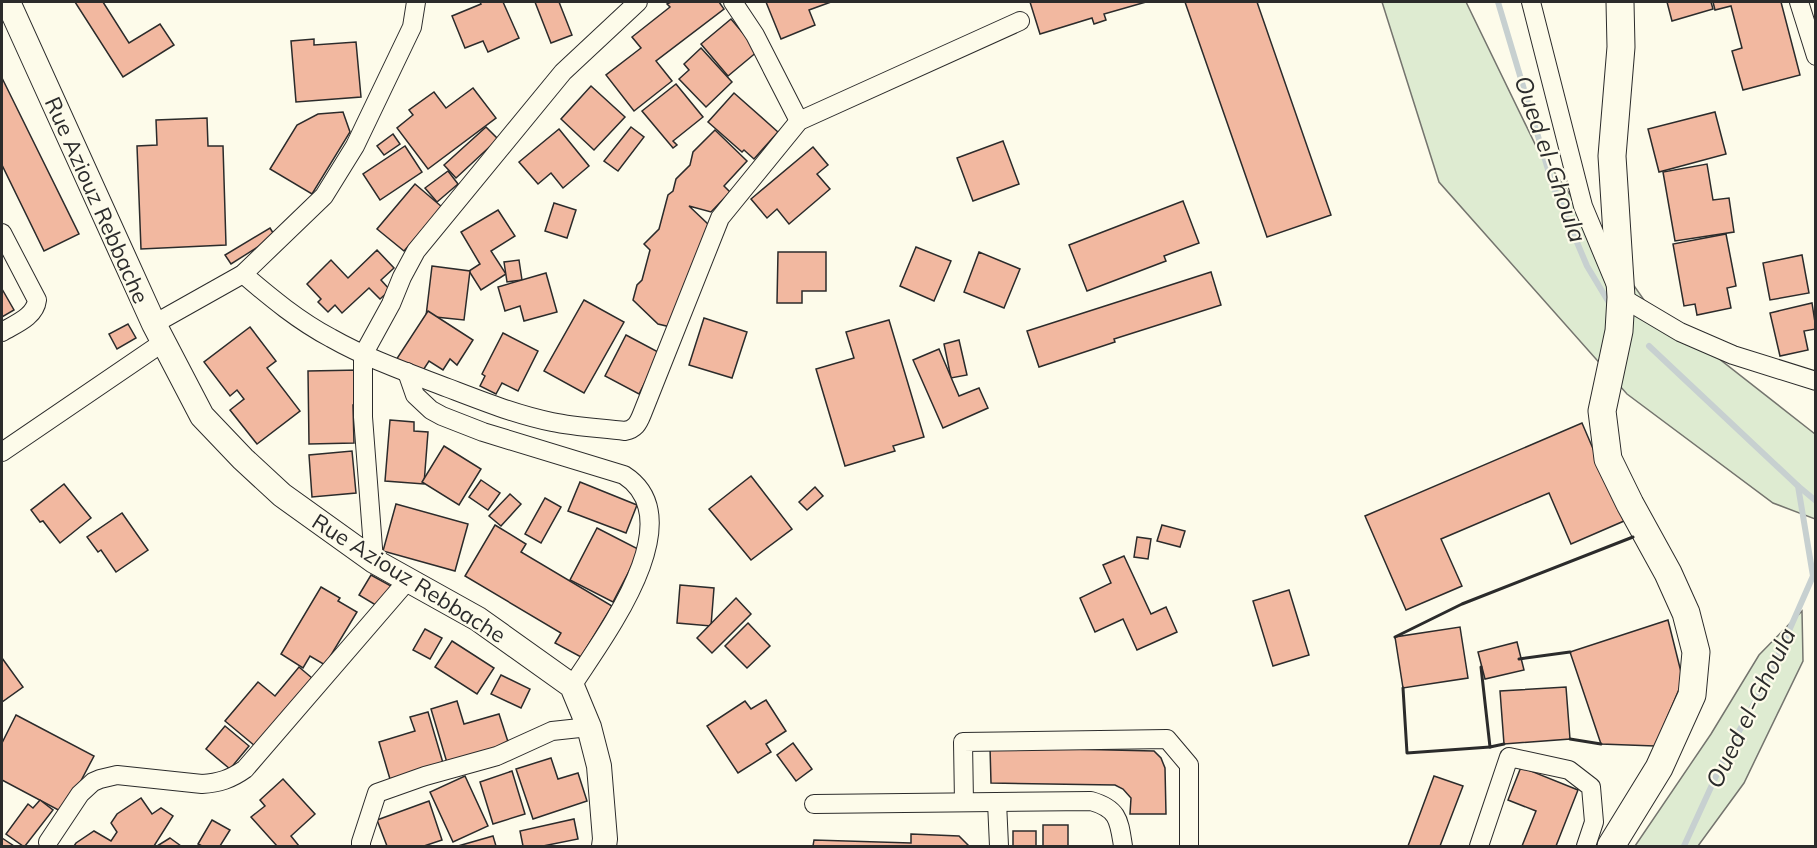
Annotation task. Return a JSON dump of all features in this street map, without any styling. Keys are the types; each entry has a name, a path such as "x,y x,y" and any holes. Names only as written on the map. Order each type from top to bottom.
{"main road":[{"path":"1611,846 1659,768 1692,694 1696,652 1686,613 1668,573 1608,459 1602,411 1619,331 1621,297 1612,156 1621,47 1620,2"}],"street":[{"name":"Rue Aziouz Rebbache","path":"8,2 158,334 202,416 282,495 374,561 478,620 572,686"},
{"path":"2,452 158,334 243,274 324,196 355,146 412,27 416,2"},
{"path":"374,561 363,417 363,354 391,304 416,251 563,72 638,2"},
{"path":"733,2 755,35 800,121"},
{"path":"1531,2 1583,206 1621,297 1680,332 1733,355 1815,381"},
{"path":"1799,2 1815,56"},
{"path":"243,274 271,298 331,338 407,372 479,399 552,422 625,431 632,429 637,425 720,218 800,121 1020,21"},
{"path":"2,233 37,300 36,308 31,314 2,332"},
{"path":"407,372 416,395 431,410 483,432 614,471 633,481 645,498 649,520 644,561 632,590 572,686 589,727 599,766 606,839 604,846"},
{"path":"48,842 80,794 100,778 117,775 202,784 219,782 245,769 408,580"},
{"path":"361,846 377,793 425,776 498,756 552,731 589,727"},
{"path":"964,802 963,742 1167,739 1189,765 1189,846"},
{"path":"1479,846 1509,756 1569,771 1591,787 1594,822 1586,846"},
{"path":"814,804 1091,801 1111,809 1116,816 1120,824 1123,846"},
{"path":"997,802 999,846"}],"green space":[{"path":"1382,2 1466,2 1536,146 1644,300 1815,434 1815,519 1773,503 1627,394 1439,182"},
{"path":"1802,611 1803,661 1744,783 1698,846 1635,846 1711,734 1759,655"}],"building":[{"path":"75,2 103,2 129,43 160,24 174,45 123,77"},
{"path":"480,2 503,2 519,38 488,52 483,41 465,48 452,16 481,4"},
{"path":"535,2 559,2 572,35 551,43"},
{"path":"671,2 719,2 724,9 656,61 672,81 634,111 606,75 641,48 632,37 670,7 667,4"},
{"path":"766,2 831,2 809,10 815,25 781,39"},
{"path":"1030,2 1146,2 1104,14 1106,20 1094,24 1092,18 1040,34"},
{"path":"1185,2 1257,2 1331,215 1267,237"},
{"path":"1667,2 1711,2 1713,9 1672,21"},
{"path":"1713,2 1781,2 1800,75 1743,90 1732,51 1742,48 1731,6 1715,10"},
{"path":"731,19 758,51 728,76 701,44"},
{"path":"314,39 314,45 356,42 361,97 296,102 291,41"},
{"path":"701,48 732,82 706,107 679,79 689,70 684,64"},
{"path":"2,78 79,234 44,251 2,165"},
{"path":"676,84 703,117 673,141 677,145 673,148 642,111"},
{"path":"591,86 625,117 594,150 561,119"},
{"path":"473,88 496,118 428,169 397,128 413,115 409,110 434,92 446,108"},
{"path":"734,93 778,132 754,159 744,150 742,152 708,122"},
{"path":"343,112 350,132 312,194 270,169 297,125 318,114"},
{"path":"1715,112 1726,154 1659,172 1648,129"},
{"path":"207,118 208,146 223,146 226,245 141,249 137,146 157,145 156,120"},
{"path":"486,127 498,139 456,178 444,165"},
{"path":"631,127 644,137 618,171 604,161"},
{"path":"559,129 589,166 563,188 551,173 538,184 519,162"},
{"path":"715,130 747,161 724,186 730,192 711,212 689,206 709,225 675,328 658,324 633,300 637,285 642,280 650,250 644,244 659,229 668,195 673,191 676,179 690,165 693,152"},
{"path":"393,134 400,144 384,155 377,146"},
{"path":"1003,141 1019,184 973,201 957,158"},
{"path":"405,146 422,172 380,200 363,174"},
{"path":"813,147 828,165 817,174 830,189 789,224 777,209 767,218 751,199"},
{"path":"1707,164 1713,200 1729,198 1734,232 1675,241 1663,172"},
{"path":"448,171 458,184 437,202 425,188"},
{"path":"415,184 442,207 404,251 377,229"},
{"path":"1183,201 1199,243 1164,256 1166,261 1087,291 1069,245"},
{"path":"554,203 576,210 567,238 545,231"},
{"path":"498,210 515,236 491,251 506,274 481,290 469,271 480,264 461,232"},
{"path":"270,228 275,236 231,264 225,255"},
{"path":"1726,234 1736,286 1727,288 1731,308 1697,315 1695,304 1684,306 1673,244"},
{"path":"916,247 951,261 934,301 900,286"},
{"path":"377,250 394,268 381,280 390,290 380,299 369,288 342,313 335,305 328,312 318,302 321,299 307,284 331,260 348,278"},
{"path":"778,252 826,252 826,291 802,291 802,303 777,303"},
{"path":"979,252 1020,269 1004,308 964,292"},
{"path":"1802,255 1809,293 1770,300 1763,263"},
{"path":"519,260 522,280 507,282 504,262"},
{"path":"432,266 470,271 464,320 426,316"},
{"path":"1211,272 1221,305 1114,339 1115,342 1039,367 1027,331"},
{"path":"546,273 557,312 524,321 520,306 505,311 498,287"},
{"path":"2,289 14,310 2,317"},
{"path":"584,300 624,322 584,393 544,371"},
{"path":"1812,303 1816,329 1804,331 1808,350 1780,356 1770,313"},
{"path":"428,311 473,340 457,365 450,359 443,370 429,361 420,375 396,360"},
{"path":"704,318 747,332 732,378 689,365"},
{"path":"889,320 924,437 893,446 895,451 845,466 816,369 854,358 846,332"},
{"path":"128,324 136,338 117,349 109,334"},
{"path":"250,327 276,361 267,368 300,411 257,444 230,410 244,399 237,390 230,396 204,362"},
{"path":"503,333 538,351 518,391 502,383 496,394 480,386 485,376 482,374"},
{"path":"626,335 660,353 639,394 605,376"},
{"path":"959,340 967,375 951,378 944,344"},
{"path":"939,349 959,396 979,388 988,408 943,428 913,360"},
{"path":"360,370 360,405 353,405 354,443 309,444 308,371"},
{"path":"390,420 414,422 414,431 428,432 424,484 385,481"},
{"path":"1582,423 1624,521 1571,544 1549,493 1441,539 1462,586 1406,610 1365,516"},
{"path":"444,446 481,469 459,505 422,482"},
{"path":"352,451 356,493 312,497 309,455"},
{"path":"751,476 792,529 751,560 709,509"},
{"path":"481,480 500,493 488,510 469,497"},
{"path":"580,482 637,505 626,533 568,511"},
{"path":"64,484 91,518 60,543 31,510"},
{"path":"815,487 823,496 807,510 799,502"},
{"path":"510,494 521,504 501,526 489,516"},
{"path":"545,498 561,507 541,543 525,534"},
{"path":"396,504 468,524 455,571 383,551"},
{"path":"122,513 148,550 116,572 101,550 98,552 87,537"},
{"path":"495,525 526,544 521,552 612,606 581,657 555,643 561,633 465,576"},
{"path":"1162,525 1185,531 1180,547 1157,541"},
{"path":"597,528 640,550 613,602 570,580"},
{"path":"1137,537 1151,539 1148,559 1134,557"},
{"path":"1124,556 1151,614 1166,607 1177,632 1137,650 1123,619 1095,632 1080,598 1111,583 1103,565"},
{"path":"371,575 391,586 379,607 359,595"},
{"path":"680,585 714,588 711,626 677,623"},
{"path":"321,587 340,598 338,601 357,612 325,665 310,656 303,668 281,654"},
{"path":"1289,590 1309,655 1273,666 1253,601"},
{"path":"736,598 751,614 712,653 697,638"},
{"path":"1668,620 1683,680 1655,746 1601,744 1570,652"},
{"path":"748,623 770,646 747,668 725,646"},
{"path":"1460,627 1468,678 1403,688 1395,637"},
{"path":"425,629 442,638 430,659 413,650"},
{"path":"452,641 494,668 477,694 435,667"},
{"path":"1517,642 1524,670 1485,679 1478,652"},
{"path":"2,658 23,687 2,702"},
{"path":"299,667 312,678 255,746 225,721 258,682 275,696"},
{"path":"501,675 530,689 521,708 491,694"},
{"path":"1566,687 1570,739 1504,744 1500,691"},
{"path":"766,700 786,731 766,744 771,752 738,773 707,726 745,701 751,709"},
{"path":"457,701 464,724 499,714 510,748 448,766 431,709"},
{"path":"428,712 443,763 390,779 379,742 415,731 410,717"},
{"path":"16,715 94,756 64,813 2,780 2,743"},
{"path":"225,726 249,746 230,769 206,749"},
{"path":"793,743 812,769 796,781 777,755"},
{"path":"990,747 1154,751 1161,758 1165,768 1166,814 1130,814 1131,798 1123,789 1115,785 991,783"},
{"path":"551,758 558,779 578,773 587,801 533,819 516,769"},
{"path":"1521,767 1578,790 1556,846 1522,846 1536,811 1508,800"},
{"path":"512,771 525,814 493,824 480,782"},
{"path":"465,776 488,826 453,842 430,792"},
{"path":"1434,776 1463,786 1440,846 1408,846"},
{"path":"283,779 315,814 291,836 299,846 277,846 251,817 265,806 260,800"},
{"path":"141,798 152,814 161,808 173,816 154,846 74,846 94,831 111,841 117,832 111,823 117,814"},
{"path":"40,800 53,810 23,846 6,834 28,804 33,808"},
{"path":"429,801 442,840 424,846 387,846 377,820"},
{"path":"574,819 578,839 543,846 523,846 520,831"},
{"path":"212,820 230,830 220,846 202,846 198,844"},
{"path":"1043,825 1068,825 1068,846 1043,846"},
{"path":"1013,831 1036,831 1036,846 1013,846"},
{"path":"911,834 959,836 969,846 813,846 814,840 911,843"},
{"path":"493,836 496,846 458,846"},
{"path":"2,838 14,846 2,846"},
{"path":"170,838 181,846 157,846"}],"waterway":[{"name":"Oued el-Ghoula","path":"1498,2 1552,183 1587,266 1611,306"},
{"name":"Oued el-Ghoula","path":"1649,346 1798,486 1813,576 1770,674 1723,761 1684,846"},
{"path":"1798,486 1816,501"}],"wall":[{"path":"1395,637 1462,604 1633,537"},
{"path":"1519,659 1570,652"},
{"path":"1481,667 1490,747 1504,744"},
{"path":"1403,688 1407,753 1490,747"},
{"path":"1570,739 1601,744"}]}
